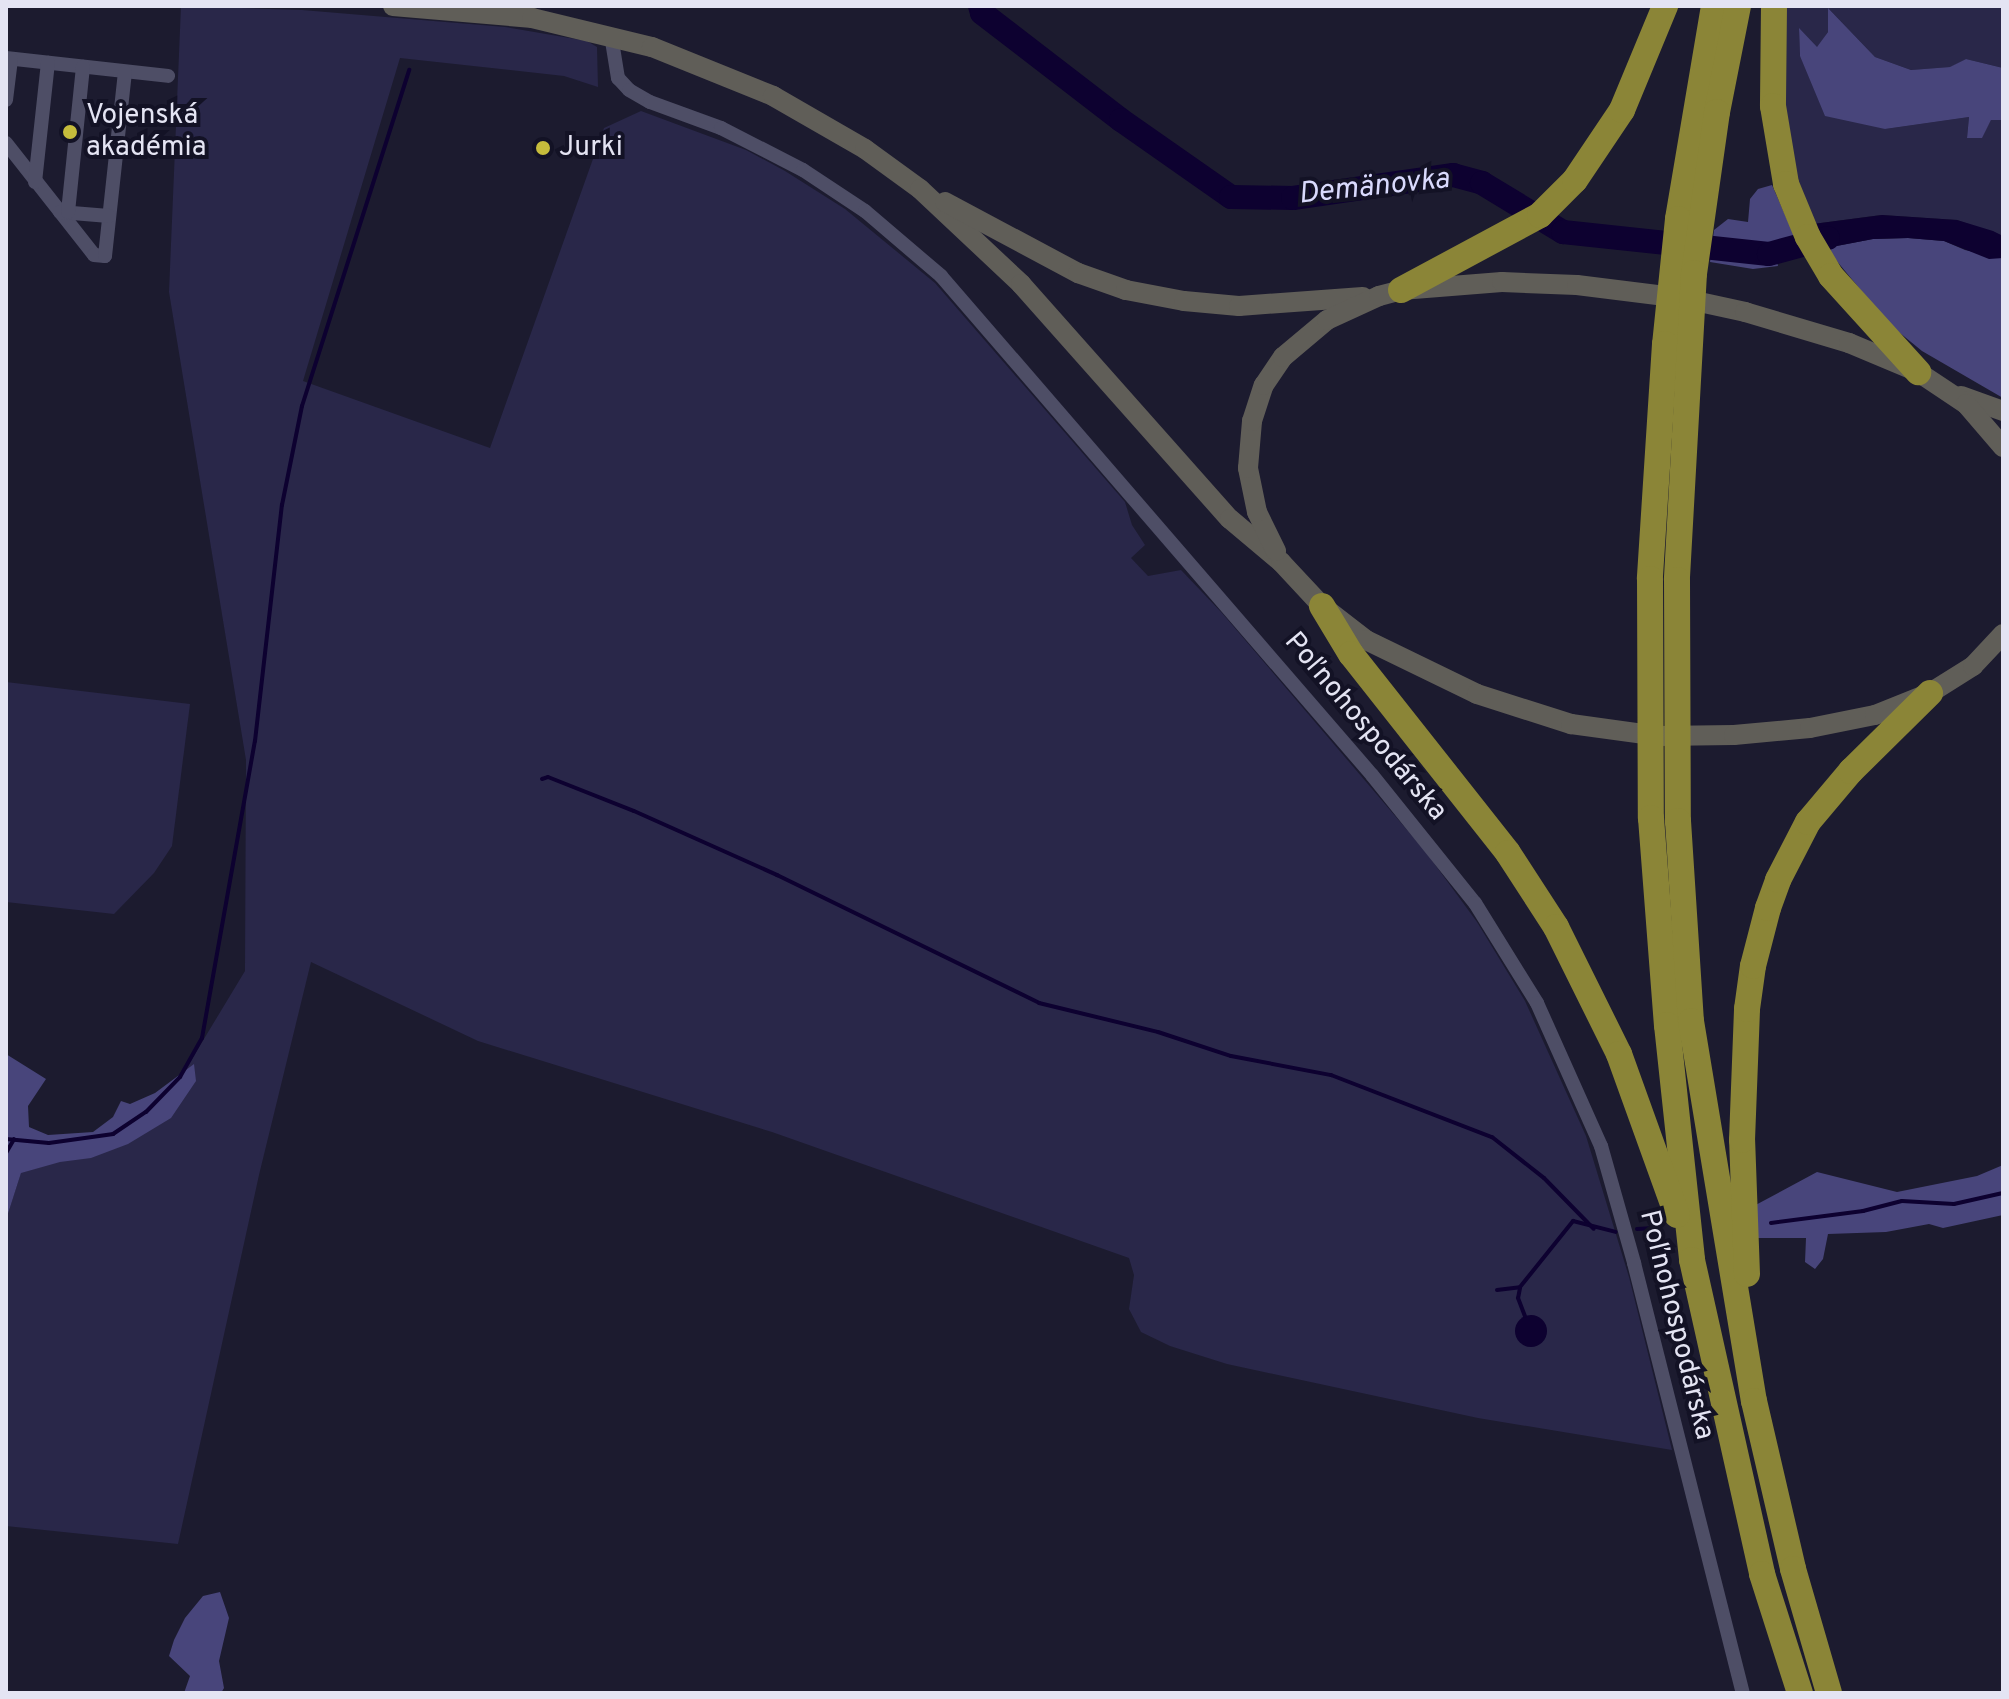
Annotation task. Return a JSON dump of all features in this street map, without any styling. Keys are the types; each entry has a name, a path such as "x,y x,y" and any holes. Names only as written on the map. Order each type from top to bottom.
{"highway":[{"path":"1390,293 1540,215 1592,159 1622,110 1665,6"},
{"path":"1714,6 1650,579 1651,818 1667,1025 1692,1260 1762,1574 1800,1693"},
{"path":"1689,220 1738,6"},
{"path":"1774,6 1773,115 1786,184 1819,257 1848,297 1918,372"},
{"path":"1683,272 1677,580 1678,821 1691,1021 1754,1401 1793,1569 1829,1693"},
{"path":"1322,606 1351,654 1508,853 1556,927 1619,1054 1692,1260"},
{"path":"1754,1401 1742,1140 1747,1009 1760,936 1778,880 1808,822 1851,771 1930,693"}],"main road":[{"path":"393,6 532,18 611,35 690,61 773,96 865,149 920,189 1021,284 1230,519 1281,562 1322,606 1366,640 1437,677 1506,705 1571,724 1659,736 1734,735 1810,728 1875,715 1930,693 1973,666 2003,655"},
{"path":"920,189 1078,273 1126,290 1184,301 1239,306 1523,282 1681,298 1745,312 1883,355 1918,372 1954,394 1985,423 2003,447"},
{"path":"1281,562 1261,523 1249,478 1249,439 1256,403 1274,370 1297,343 1327,320 1390,293"},
{"path":"1954,394 2003,411"},
{"path":"1973,666 2003,634"}],"street":[{"name":"Poľnohospodárska","path":"611,35 618,78 629,90 650,102 721,128 803,170 865,211 941,276 1353,752 1475,903 1549,1025 1601,1146 1634,1263 1743,1693"},
{"path":"6,100 8,59 168,76"},
{"path":"35,182 48,63"},
{"path":"64,212 83,67"},
{"path":"6,143 35,182 64,212 94,255 105,256 125,72"},
{"path":"64,212 109,216"}],"shaded area":[{"path":"181,6 302,10 505,27 587,41 597,47 598,87 564,76 400,58 303,381 490,448 604,128 641,111 746,150 785,171 845,209 935,283 1125,502 1132,525 1145,545 1131,558 1148,576 1181,570 1222,613 1425,851 1477,922 1525,1001 1586,1136 1629,1277 1672,1450 1478,1418 1227,1364 1170,1346 1141,1332 1129,1309 1134,1275 1129,1258 772,1132 478,1041 311,962 259,1175 178,1544 6,1526 6,1220 23,1166 158,1115 245,971 246,760 169,292"},
{"path":"1780,6 2003,6 2003,68 1966,59 1951,67 1911,70 1875,57 1829,9 1828,32 1817,48 1799,30 1800,56 1885,129 1969,117 1967,137 1981,138 1991,120 2003,120 2003,236 1957,220 1881,215 1813,224 1796,180 1781,111"},
{"path":"1828,8 1875,57 1911,70 1950,67 1966,59 2003,68 2003,120 1991,120 1982,138 1967,138 1969,117 1885,129 1825,116 1800,56 1799,28 1817,47 1828,32"},
{"path":"1772,185 1797,242 1775,250 1778,266 1753,269 1710,262 1714,230 1728,219 1748,222 1750,199 1758,189"},
{"path":"1882,215 1957,220 1993,231 2003,236 2003,258 1989,259 1944,241 1908,238 1873,239 1826,248 1813,224"},
{"path":"1873,239 1944,241 1965,250 2003,258 2003,398 1922,351 1889,324 1826,248"},
{"path":"6,682 190,704 172,846 154,873 114,914 6,902"},
{"path":"6,1054 46,1079 28,1106 29,1127 48,1135 93,1132 113,1117 121,1101 130,1104 155,1093 194,1064 196,1081 171,1118 128,1144 91,1158 60,1162 21,1173 6,1220"},
{"path":"2003,1165 2003,1215 1943,1228 1929,1224 1886,1232 1828,1234 1823,1259 1815,1269 1805,1262 1806,1238 1752,1238 1750,1208 1817,1172 1897,1192 1977,1176"},
{"path":"1531,1315 1542,1320 1547,1331 1542,1342 1531,1347 1520,1342 1515,1331 1520,1320"},
{"path":"220,1592 229,1618 219,1661 224,1688 221,1693 184,1693 190,1676 169,1656 174,1640 185,1618 203,1596"}],"waterway":[{"name":"Demänovka","path":"980,6 982,13 1121,120 1231,197 1293,198 1453,175 1482,183 1563,232 1769,254 1828,238"},
{"path":"6,1139 49,1143 113,1134 146,1112 180,1077 202,1038 255,741 282,505 302,406 409,70"},
{"path":"542,779 548,777 634,811 777,875 1039,1003 1158,1032 1231,1056 1331,1075 1492,1137 1544,1178 1594,1229"},
{"path":"6,1153 14,1139"},
{"path":"1771,1223 1863,1211 1902,1201 1954,1204 2003,1193"},
{"path":"1497,1290 1520,1287 1573,1221 1616,1232"},
{"path":"1637,1229 1655,1228"},
{"path":"1520,1288 1518,1298 1525,1316"}],"place":[{"name":"Vojenská akadémia","path":"70,132"},
{"name":"Jurki","path":"543,148"}]}
